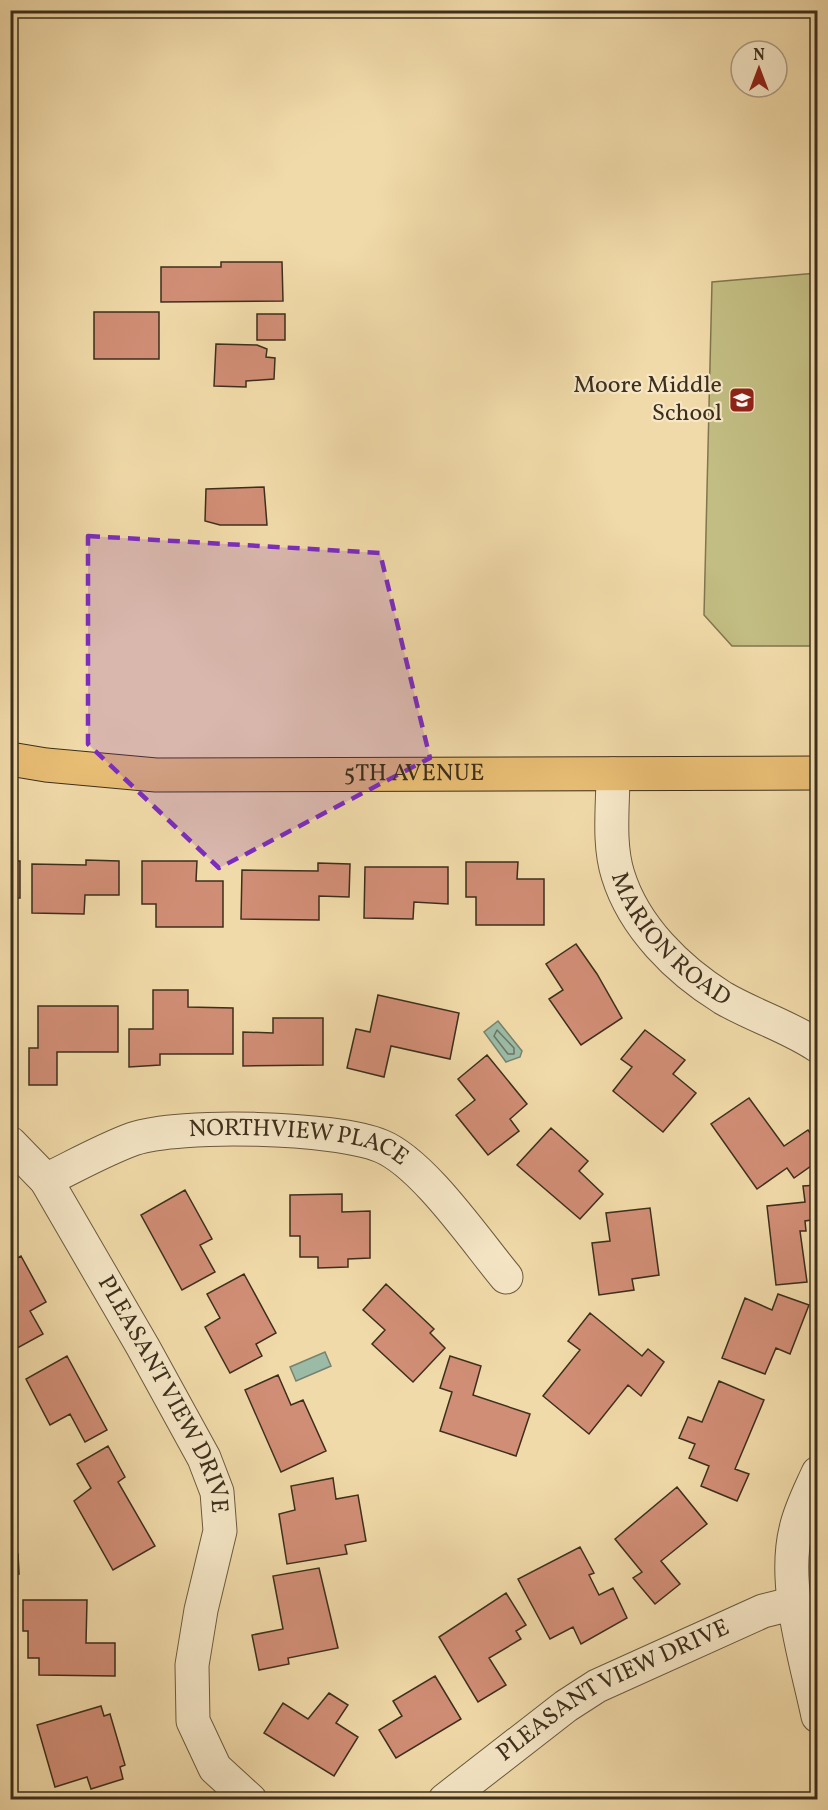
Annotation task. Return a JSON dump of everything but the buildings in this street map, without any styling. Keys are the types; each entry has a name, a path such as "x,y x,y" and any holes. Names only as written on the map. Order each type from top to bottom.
{"main road":[{"name":"5TH AVENUE","path":"10,759 46,765 156,775 818,773"}],"street":[{"name":"MARION ROAD","path":"613,774 613,832 617,874 637,916 668,957 724,998 803,1036 818,1046"},
{"name":"NORTHVIEW PLACE","path":"46,1180 134,1139 169,1132 215,1128 335,1135 382,1146 416,1170 442,1198 506,1277"},
{"name":"PLEASANT VIEW DRIVE","path":"10,1143 46,1180 144,1347 204,1458 217,1492 220,1530 201,1610 192,1665 193,1721 215,1768 250,1800"},
{"path":"818,1473 796,1528 791,1560 795,1604 818,1716"},
{"name":"PLEASANT VIEW DRIVE","path":"445,1800 566,1706 597,1686 763,1611 795,1604"}],"highlighted area":[{"path":"88,536 380,553 430,758 219,868 88,744"}],"shaded area":[{"path":"817,273 817,646 732,646 704,615 712,282"}],"water":[{"path":"498,1021 522,1051 520,1057 506,1062 484,1032"},
{"path":"325,1352 331,1366 296,1381 290,1367"}],"place":[{"name":"Moore Middle School","path":"742,400"}]}
